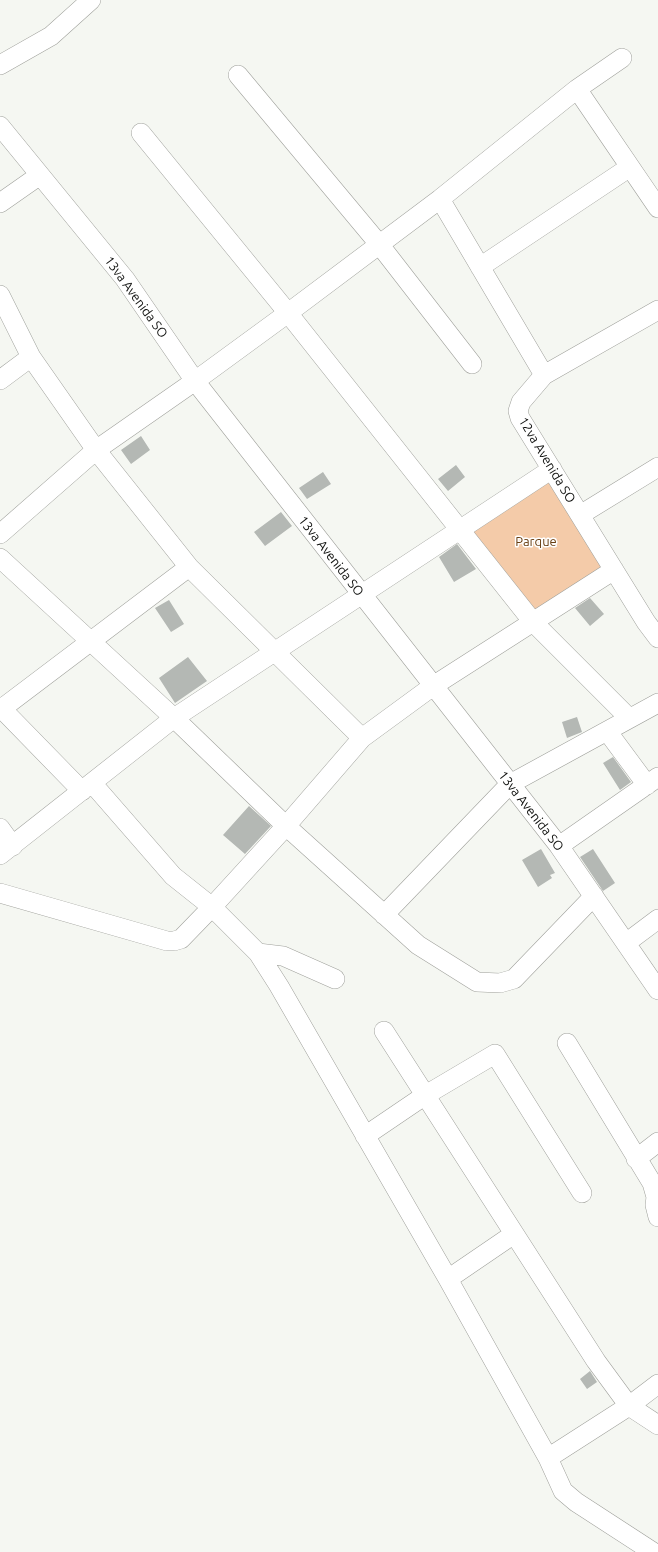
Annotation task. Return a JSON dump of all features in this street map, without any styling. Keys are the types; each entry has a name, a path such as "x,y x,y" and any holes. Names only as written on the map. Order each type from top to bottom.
{"street":[{"path":"0,65 51,36 91,0"},
{"path":"0,534 96,450 195,381 288,313 440,199 577,89 622,58"},
{"path":"238,75 379,244 472,364"},
{"path":"577,89 658,208"},
{"name":"13va Avenida SO","path":"0,126 125,279 195,381 559,846 658,990"},
{"path":"141,133 288,313 533,622 629,718"},
{"path":"480,267 630,167"},
{"path":"0,203 40,175"},
{"path":"440,199 544,375"},
{"path":"0,295 31,357 96,450 189,567 362,738"},
{"name":"12va Avenida SO","path":"658,310 544,375 521,402 518,411 520,418 614,570 652,618 658,638"},
{"path":"0,380 31,357"},
{"path":"580,516 658,466"},
{"path":"0,828 6,851 174,718 552,469"},
{"path":"0,558 174,718 286,826 418,946 477,982 500,983 514,979 594,896"},
{"path":"189,567 0,708 87,787 173,876 212,907 258,953 279,986 448,1279 548,1458 563,1491 576,1502 654,1552 658,1547"},
{"path":"0,893 167,941 174,942 182,939 286,826 362,738 433,686 614,570"},
{"path":"384,915 510,784 658,703"},
{"path":"559,846 652,781 607,731"},
{"path":"626,943 658,919"},
{"path":"258,953 283,956 335,979"},
{"path":"384,1031 424,1096 596,1361 629,1406 658,1425"},
{"path":"567,1043 636,1159 652,1183 656,1197 655,1212 658,1217"},
{"path":"365,1136 424,1096 492,1054 497,1055 582,1193"},
{"path":"636,1159 658,1142"},
{"path":"448,1279 514,1234"},
{"path":"548,1458 629,1406 658,1384"}],"green space":[{"name":"Parque","path":"552,469 614,570 533,622 460,529"}],"building":[{"path":"141,436 150,450 131,464 121,450"},
{"path":"456,465 465,477 448,491 438,479"},
{"path":"323,472 331,484 307,499 299,488"},
{"path":"281,512 292,526 265,546 254,532"},
{"path":"457,544 476,569 454,582 439,557"},
{"path":"590,598 604,614 590,626 575,608"},
{"path":"169,600 184,624 171,632 155,608"},
{"path":"188,657 207,681 175,703 159,678"},
{"path":"577,717 582,732 567,738 562,722"},
{"path":"613,757 631,782 620,790 603,763"},
{"path":"249,806 271,826 245,854 223,835"},
{"path":"541,849 555,873 550,875 552,878 538,887 522,860"},
{"path":"593,849 615,883 603,891 580,857"},
{"path":"590,1371 597,1382 587,1389 580,1379"}]}
